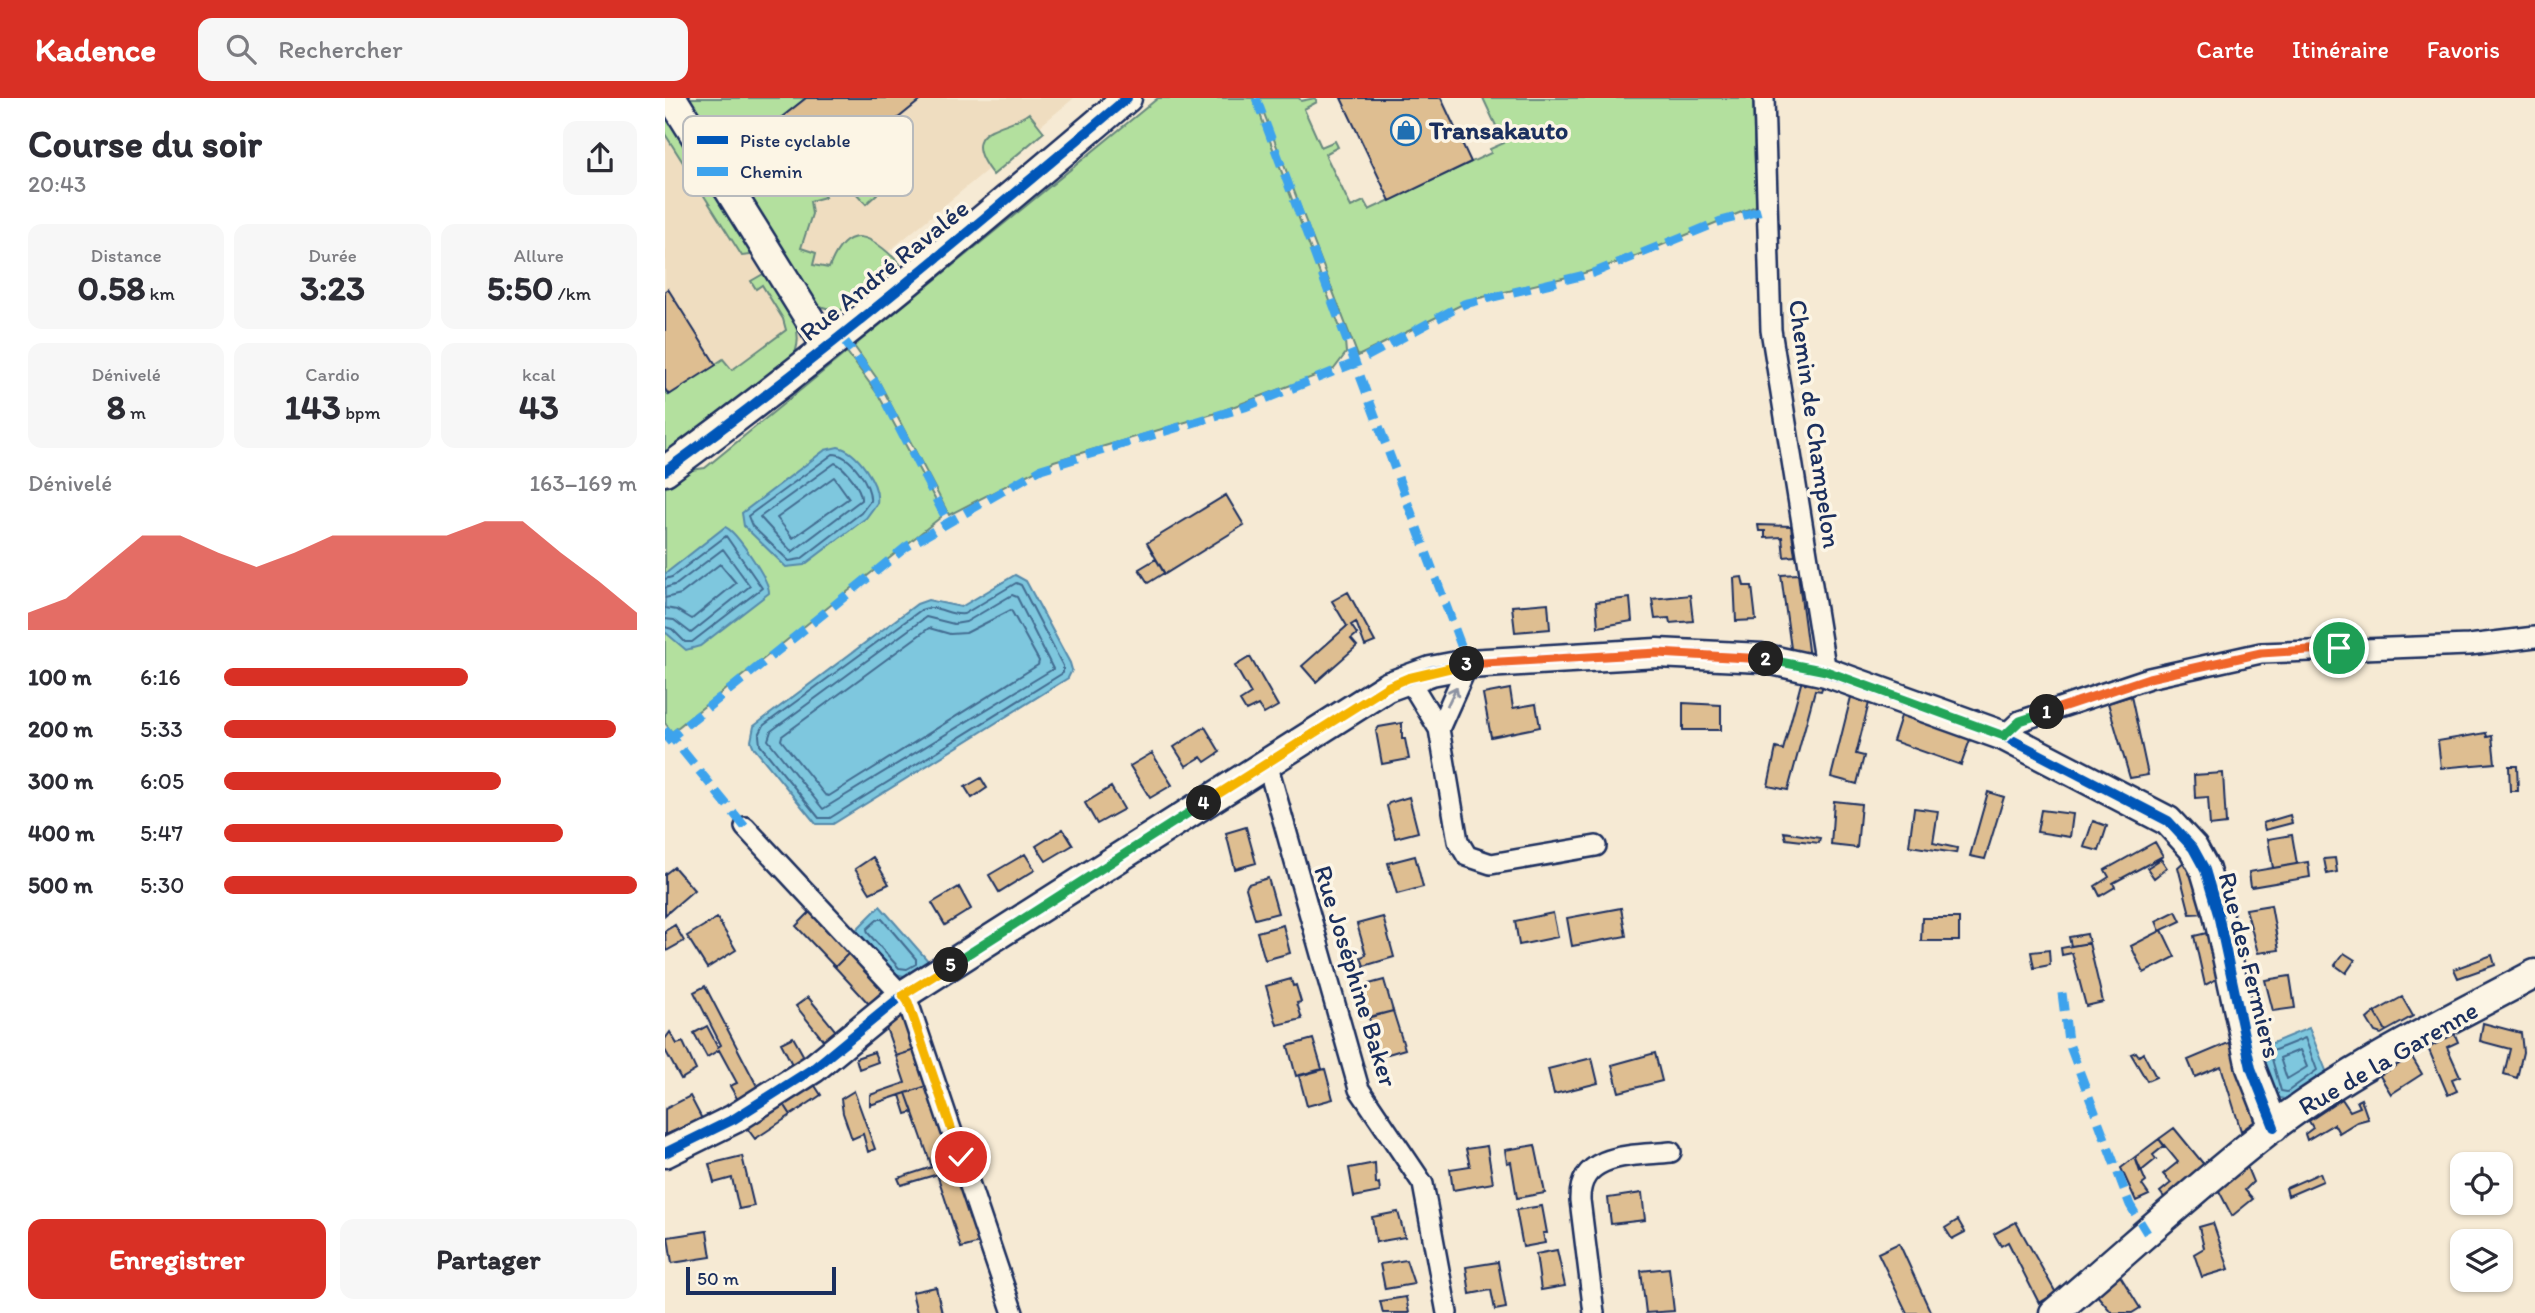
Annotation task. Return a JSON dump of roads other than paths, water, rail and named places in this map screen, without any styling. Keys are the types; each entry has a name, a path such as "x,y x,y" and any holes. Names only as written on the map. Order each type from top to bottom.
{"street":[{"path":"672,98 683,116"},
{"name":"Rue André Ravalée","path":"665,471 827,346 1127,98"},
{"name":"Chemin de Champelon","path":"1764,98 1771,330 1826,671"},
{"path":"733,196 827,346"},
{"path":"2004,736 2020,721 2149,678 2261,653 2469,645 2535,637"},
{"name":"Rue des Fermiers","path":"665,1153 734,1119 814,1068 903,995 1364,700 1408,678 1468,664 1657,653 1762,659 1826,671 2004,736 2168,821 2193,848 2205,870 2218,914 2251,1068 2274,1127"},
{"path":"1439,729 1468,664"},
{"path":"1408,678 1439,729 1458,841 1467,856 1491,864 1596,846"},
{"name":"Rue Joséphine Baker","path":"1267,763 1359,1089 1423,1184 1447,1313"},
{"path":"745,827 908,1002 1013,1313"},
{"name":"Rue de la Garenne","path":"2055,1313 2274,1127 2411,1041 2535,974"},
{"path":"1594,1313 1580,1200 1582,1181 1601,1161 1671,1152"}],"water":[{"path":"838,447 853,455 866,469 875,487 877,503 866,518 804,565 786,567 744,526 742,513 825,450"},
{"path":"725,527 737,537 751,557 764,578 769,593 700,646 686,650 665,632 665,574"},
{"path":"1015,575 1026,581 1070,663 1072,670 1068,678 833,824 816,824 754,748 751,741 754,726 917,604 928,600 961,607"},
{"path":"880,906 930,963 908,977 896,974 856,930"},
{"path":"2309,1028 2327,1073 2287,1100 2274,1096 2260,1048"}],"place":[{"name":"Transakauto","path":"1406,130"}]}
